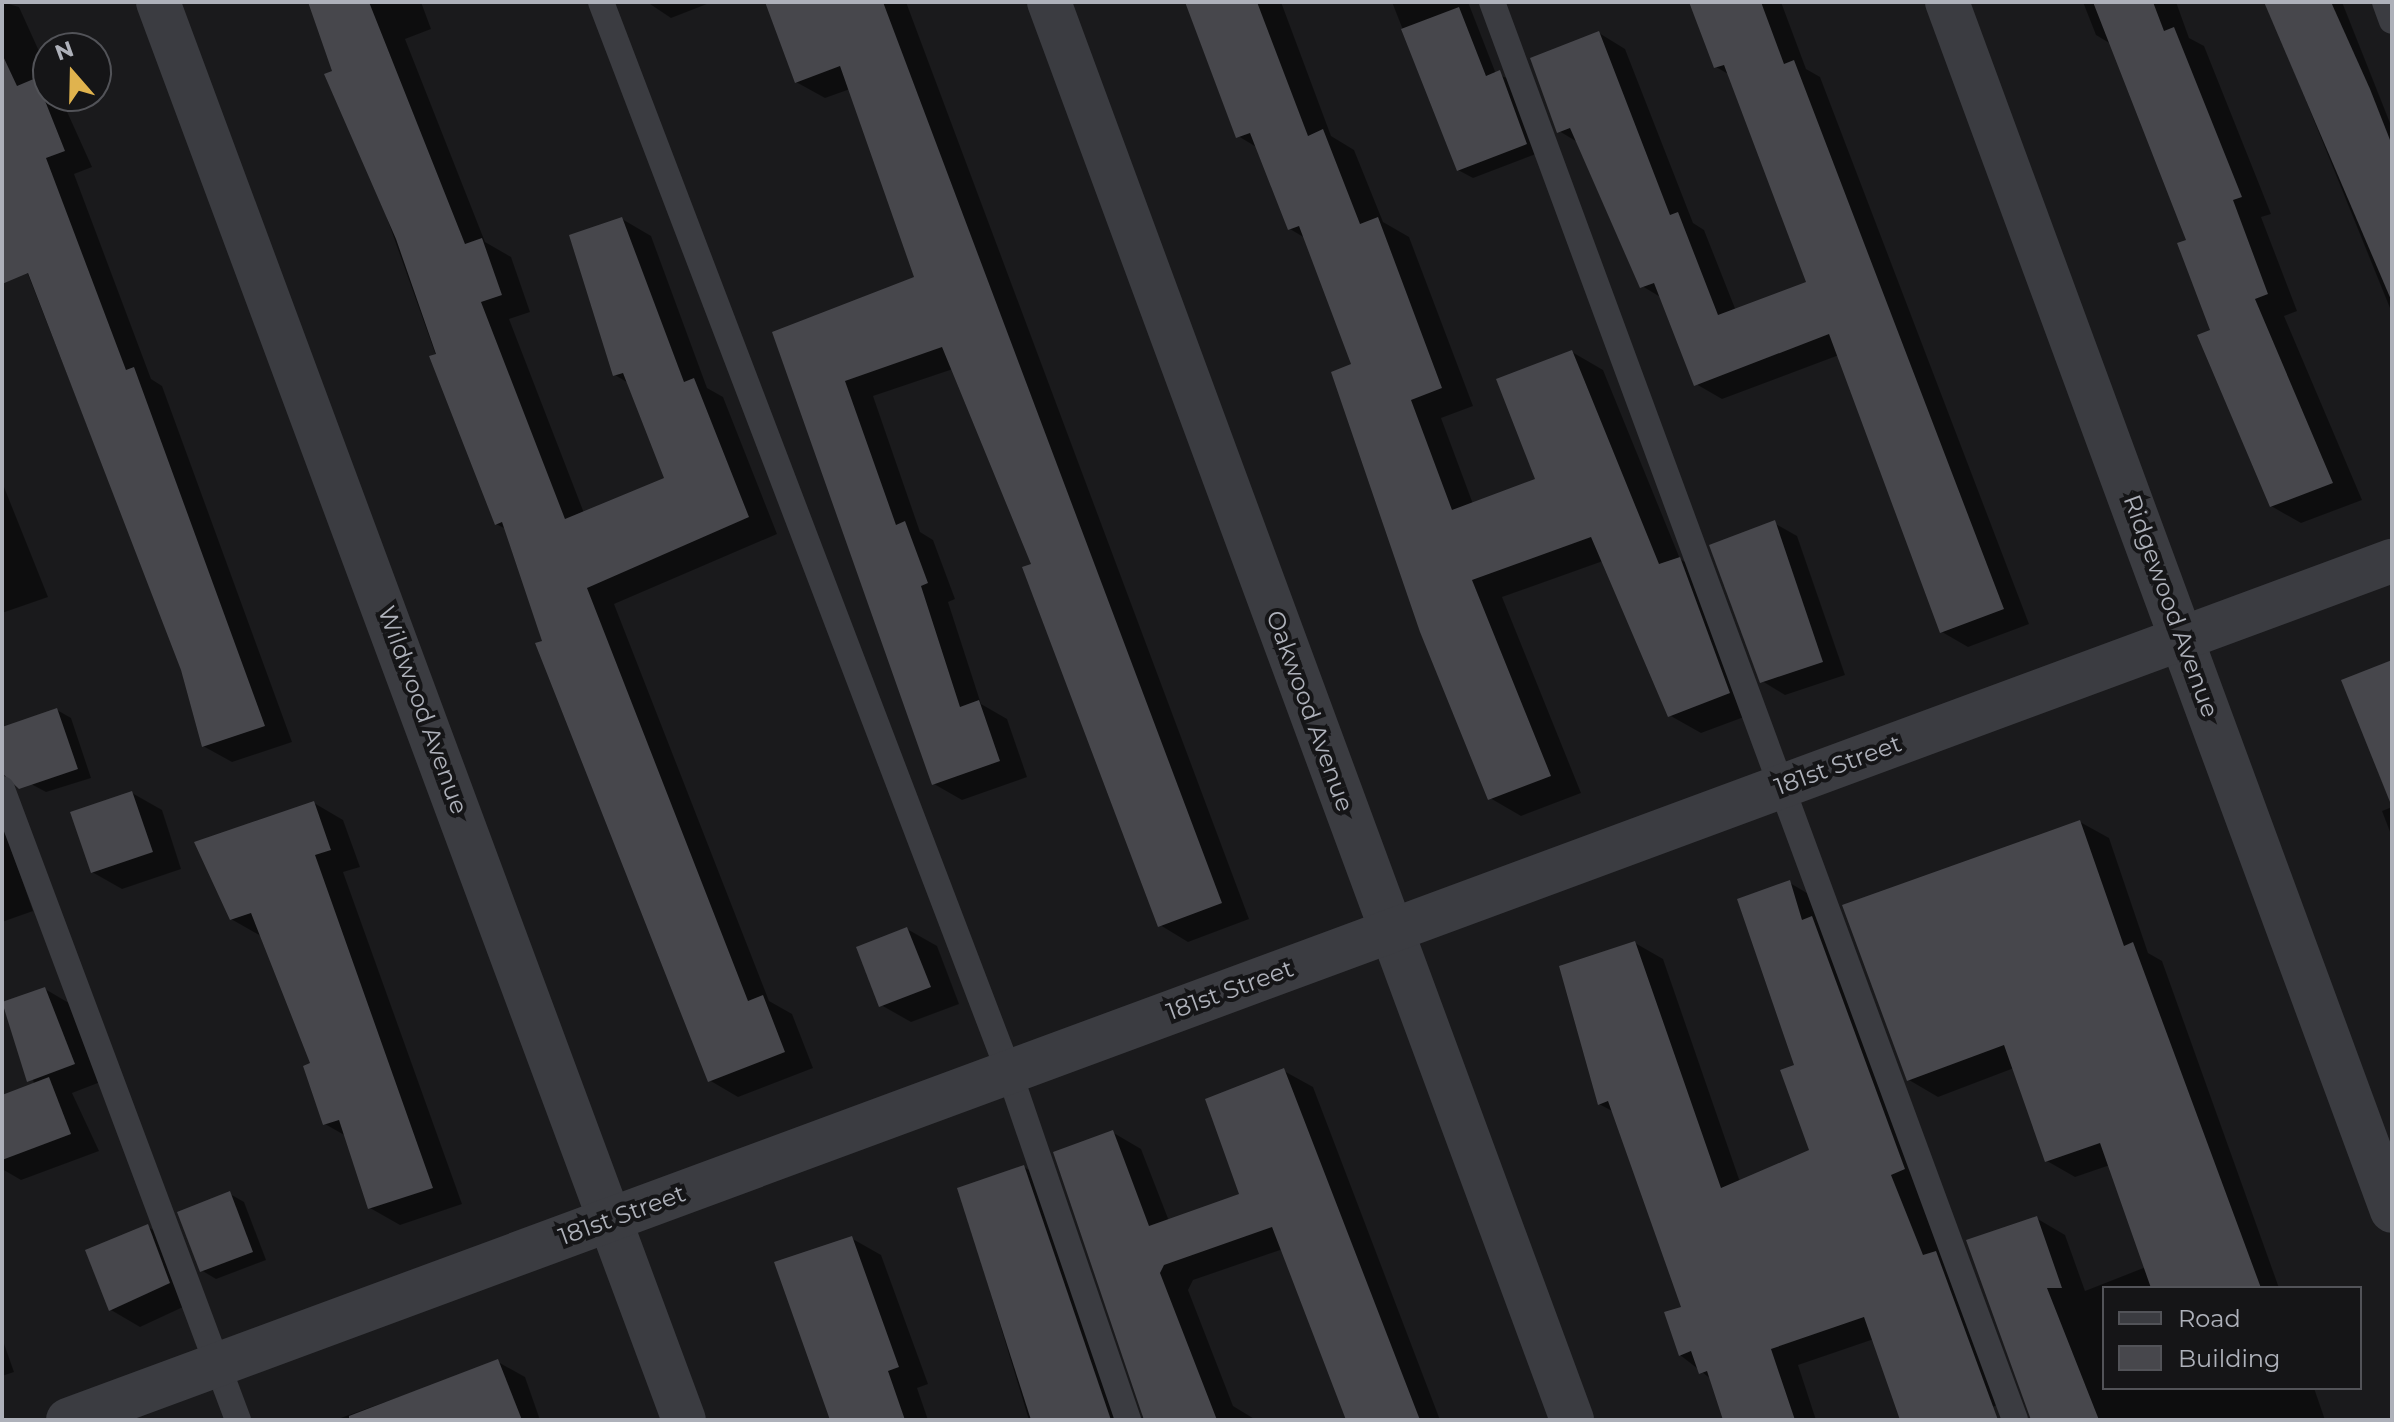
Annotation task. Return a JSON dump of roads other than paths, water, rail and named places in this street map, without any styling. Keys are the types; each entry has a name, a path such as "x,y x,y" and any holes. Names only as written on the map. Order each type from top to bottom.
{"street":[{"name":"Wildwood Avenue","path":"158,2 612,1219 684,1420"},
{"name":"Oakwood Avenue","path":"1049,2 1572,1420"},
{"name":"Ridgewood Avenue","path":"1947,2 2392,1211"},
{"name":"181st Street","path":"68,1420 2392,561"}],"lane":[{"path":"601,2 1009,1072 1128,1420"},
{"path":"1492,2 2015,1420"},
{"path":"2385,2 2392,21"},
{"path":"2,789 238,1420"}]}
